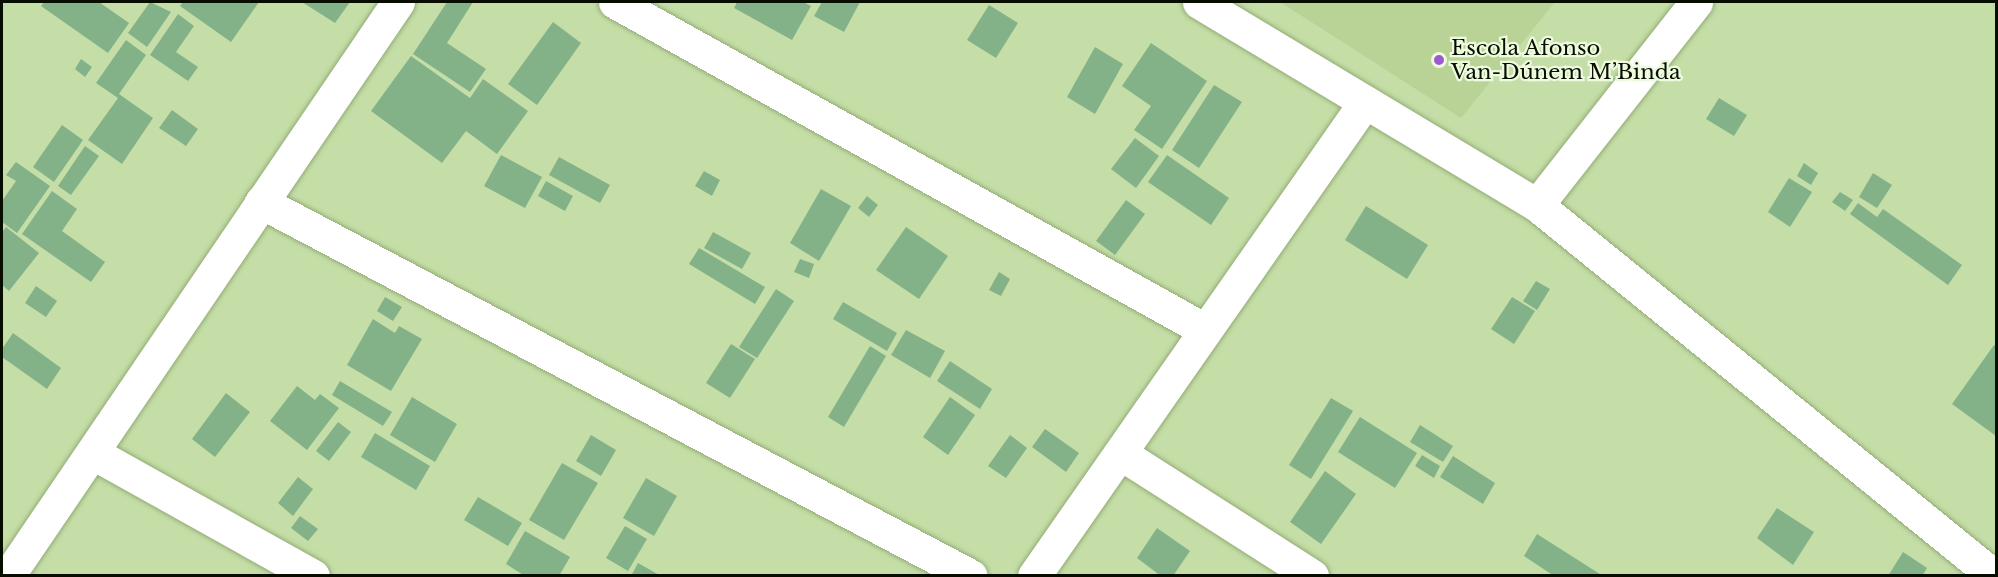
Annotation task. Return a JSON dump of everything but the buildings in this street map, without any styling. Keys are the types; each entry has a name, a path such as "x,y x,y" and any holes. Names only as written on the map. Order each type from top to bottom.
{"street":[{"path":"8,576 398,2"},
{"path":"615,2 1205,330"},
{"path":"1199,2 1537,205 1994,576"},
{"path":"1537,205 1695,2"},
{"path":"1034,576 1365,102"},
{"path":"261,202 971,576"},
{"path":"93,453 314,576"},
{"path":"1120,453 1312,576"}],"shaded area":[{"name":"Escola Afonso Van-Dúnem M’Binda","path":"1280,2 1555,2 1461,118"}],"place":[{"name":"Escola Afonso Van-Dúnem M’Binda","path":"1439,60"}]}
